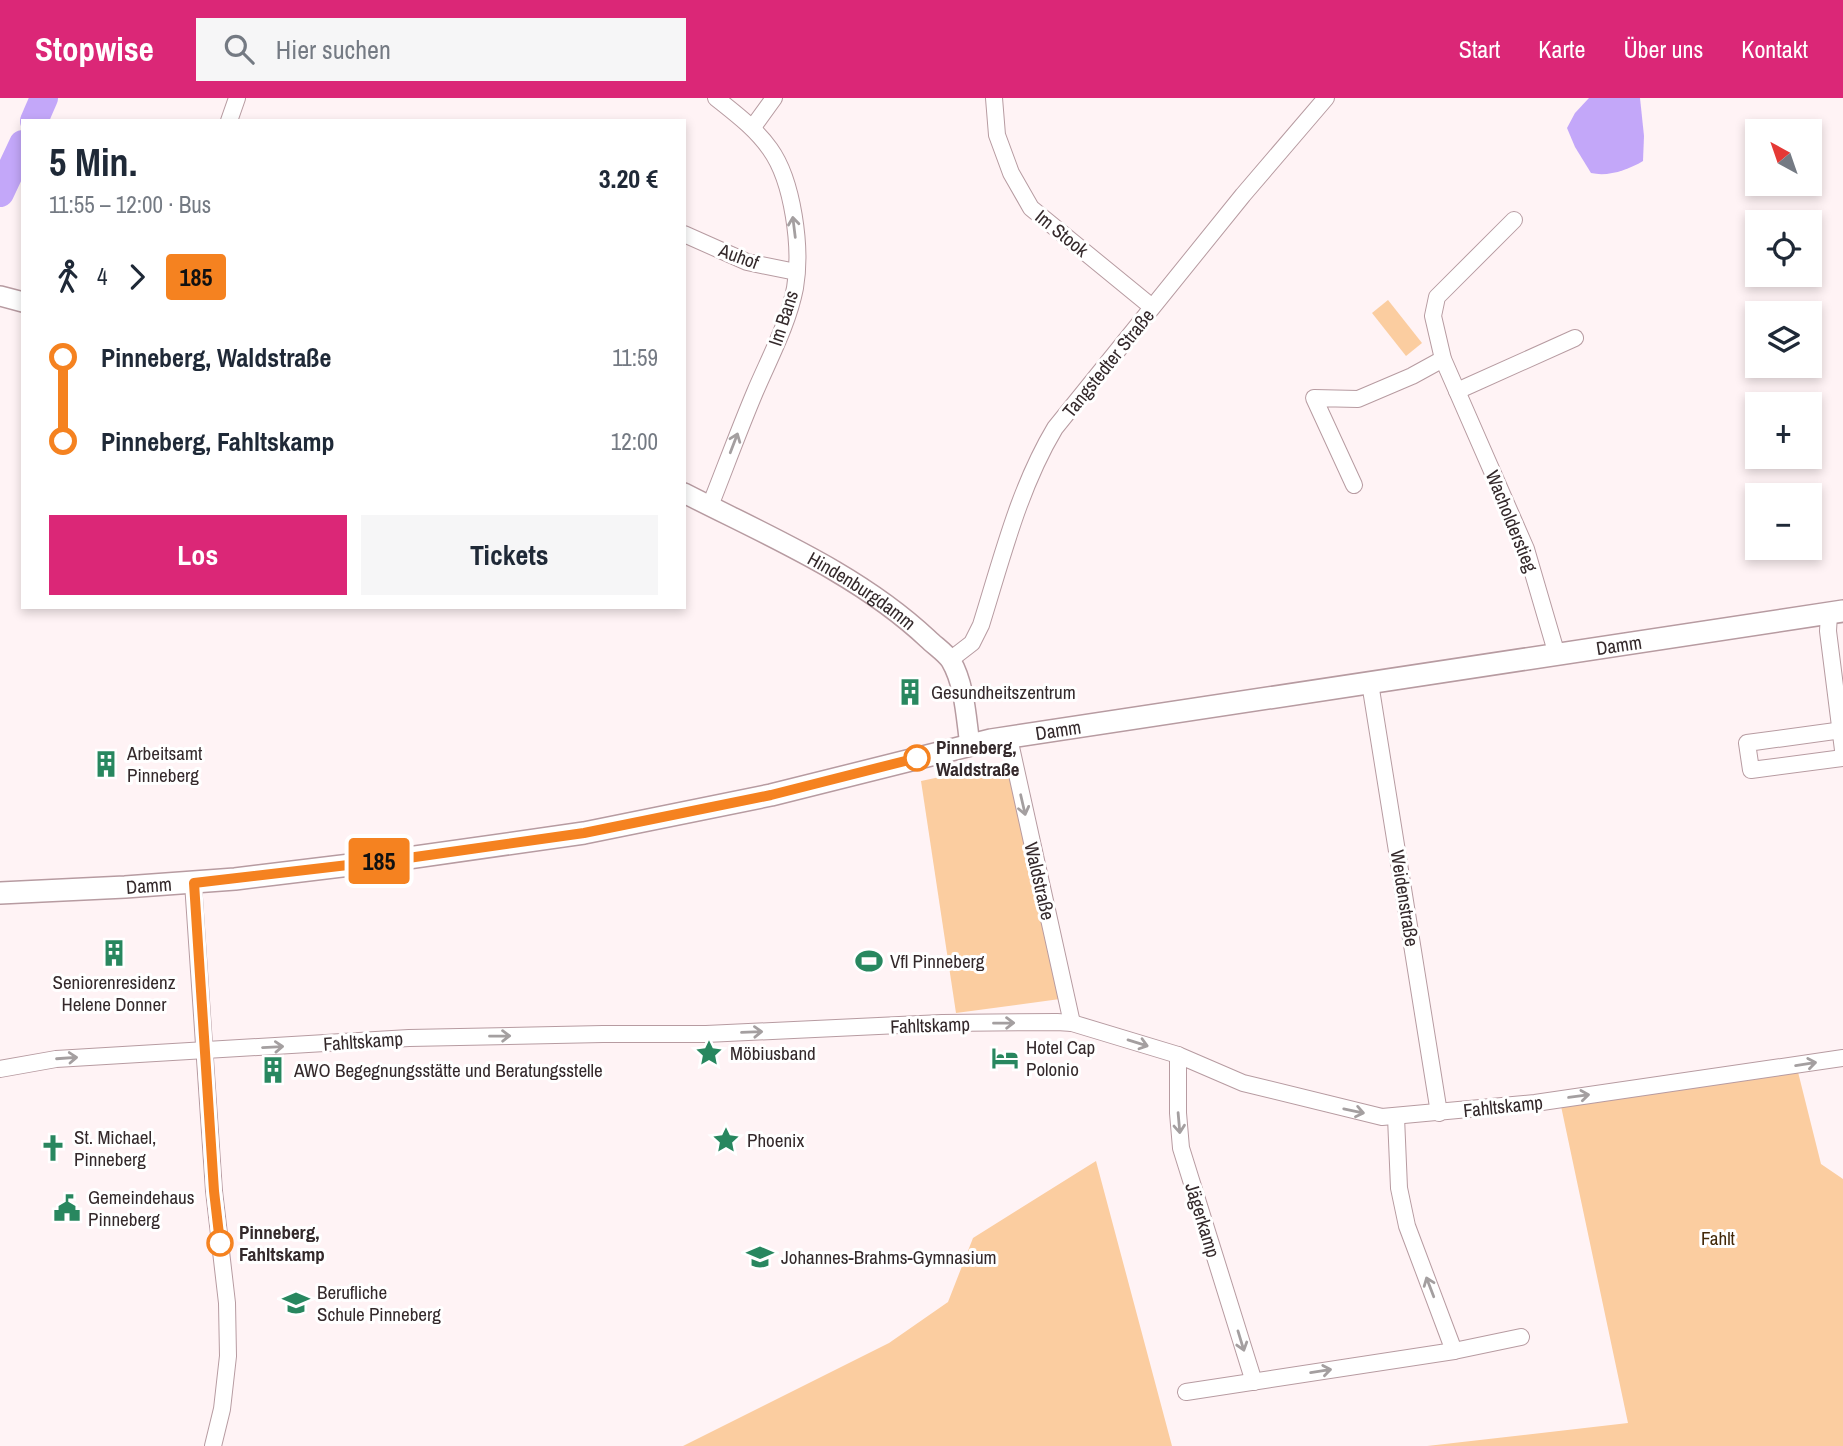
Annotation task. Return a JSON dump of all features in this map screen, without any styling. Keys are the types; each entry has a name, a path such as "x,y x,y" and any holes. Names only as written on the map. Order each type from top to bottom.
{"main road":[{"name":"Damm","path":"0,893 194,883 408,858 584,833 771,795 970,745 1009,738 1836,612"}],"street":[{"path":"230,119 237,98"},
{"name":"Im Bans","path":"710,506 742,422 785,323 795,287 796,272 796,242 784,174 771,150 753,127 716,98"},
{"path":"753,127 774,98"},
{"name":"Im Stook","path":"994,98 997,135 1011,173 1031,208 1152,307"},
{"name":"Tangstedter Straße","path":"950,660 972,643 981,625 1025,486 1055,428 1242,195 1326,98"},
{"name":"Wacholderstieg","path":"1514,220 1437,296 1433,316 1443,359 1526,549 1557,655"},
{"name":"Auhof","path":"686,235 747,261 796,272"},
{"path":"1457,391 1575,338"},
{"path":"1354,485 1314,398 1358,399 1412,376 1443,359"},
{"name":"Hindenburgdamm","path":"686,494 818,561 887,604 911,623 950,660 958,679 970,745"},
{"path":"1836,612 1828,631 1843,750"},
{"name":"Weidenstraße","path":"1370,683 1439,1113"},
{"path":"1842,730 1748,743 1751,770 1843,758"},
{"name":"Waldstraße","path":"1009,738 1072,1023"},
{"path":"194,883 214,1191 227,1303 228,1356 222,1409 213,1446"},
{"name":"Fahltskamp","path":"0,1069 56,1059 410,1038 706,1034 942,1023 1072,1023 1178,1055 1243,1083 1348,1110 1396,1117 1535,1102 1843,1058"},
{"name":"Jägerkamp","path":"1178,1055 1181,1148 1254,1382"},
{"path":"1396,1117 1399,1188 1407,1226 1454,1351"},
{"path":"1186,1392 1454,1351 1521,1337"}],"green space":[{"path":"1388,300 1422,343 1406,356 1372,313"},
{"path":"1006,763 1060,999 956,1013 921,781"},
{"name":"Fahlt","path":"1798,1072 1821,1164 1843,1179 1843,1446 1427,1446 1628,1423 1561,1106"},
{"path":"1096,1161 1172,1446 683,1446 889,1343 948,1302 973,1238"}],"shaded area":[{"path":"1589,98 1640,98 1644,136 1643,161 1618,172 1591,173 1567,128 1575,113"}],"waterway":[{"path":"35,119 44,98"},
{"path":"0,193 21,148"}],"bus line":[{"name":"185","path":"220,1243 214,1191 194,883 408,858 584,833 771,795 917,758"}],"place":[{"name":"Gesundheitszentrum","path":"910,692"},
{"name":"Pinneberg, Waldstraße","path":"917,758"},
{"name":"Arbeitsamt Pinneberg","path":"106,764"},
{"name":"Seniorenresidenz Helene Donner","path":"114,953"},
{"name":"Vfl Pinneberg","path":"869,961"},
{"name":"Möbiusband","path":"709,1053"},
{"name":"Hotel Cap Polonio","path":"1005,1058"},
{"name":"AWO Begegnungsstätte und Beratungsstelle","path":"273,1070"},
{"name":"Phoenix","path":"726,1140"},
{"name":"St. Michael, Pinneberg","path":"53,1148"},
{"name":"Gemeindehaus Pinneberg","path":"67,1208"},
{"name":"Pinneberg, Fahltskamp","path":"220,1243"},
{"name":"Johannes-Brahms-Gymnasium","path":"760,1257"},
{"name":"Berufliche Schule Pinneberg","path":"296,1303"}]}
